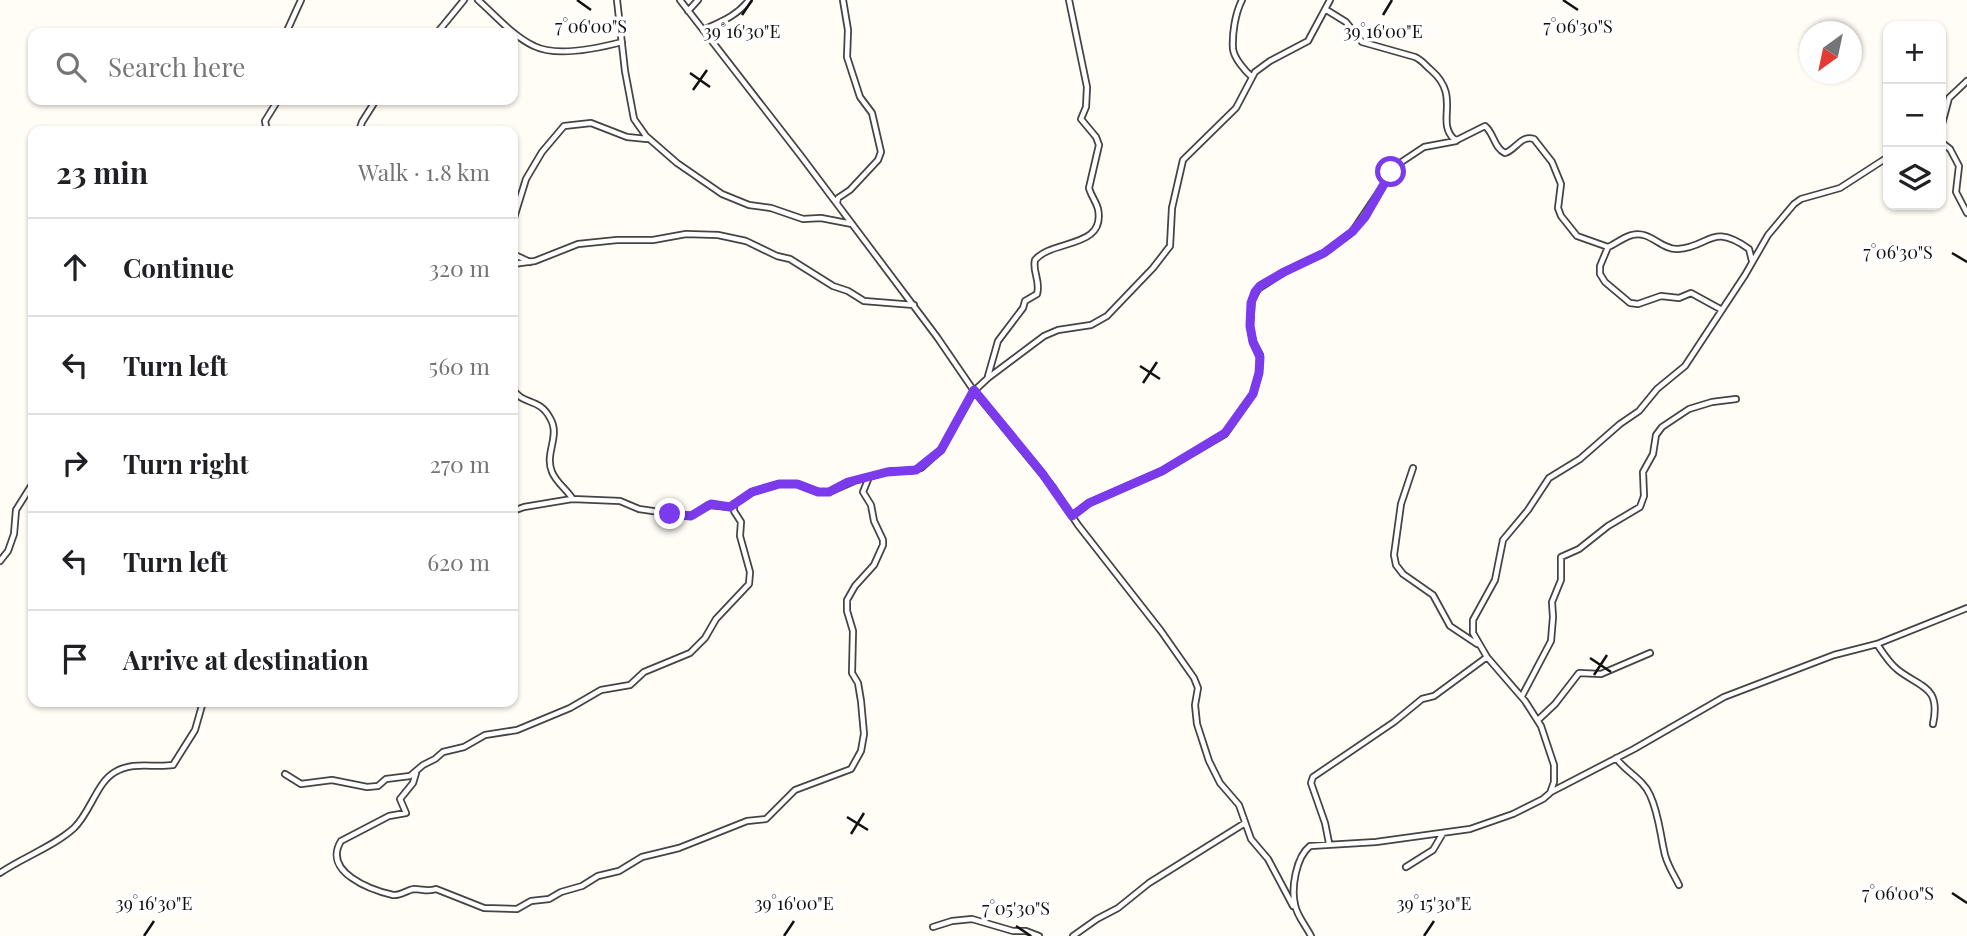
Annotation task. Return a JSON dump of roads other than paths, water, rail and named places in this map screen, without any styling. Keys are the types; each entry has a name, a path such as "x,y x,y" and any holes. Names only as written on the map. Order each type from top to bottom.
{"street":[{"path":"288,28 302,0"},
{"path":"441,28 464,0"},
{"path":"478,0 510,28"},
{"path":"617,0 625,71 634,119 637,127 649,139 681,166 722,194 749,205 771,208 803,219 821,218 853,225"},
{"path":"680,0 914,305 974,390 1047,480 1197,682 1196,717 1209,760 1220,783 1240,805 1251,839 1268,859 1311,936"},
{"path":"688,11 698,0"},
{"path":"703,30 720,24 741,10 749,0"},
{"path":"837,204 838,198 854,186 878,160 881,152 872,113 860,97 847,57 848,30 843,0"},
{"path":"988,378 998,341 1023,308 1025,301 1037,294 1039,284 1034,267 1035,260 1052,248 1080,242 1098,223 1097,205 1088,188 1099,145 1081,119 1086,107 1087,88 1069,0"},
{"path":"1242,0 1234,24 1233,50 1244,70 1252,77"},
{"path":"518,510 572,499 620,501 642,510 687,516 694,515 708,505 728,508 752,492 779,484 801,485 823,492 895,471 914,471 933,459 949,439 974,390 988,378 1044,336 1058,330 1096,323 1112,311 1153,268 1171,243 1172,208 1183,160 1236,108 1252,77 1270,61 1308,41 1330,0"},
{"path":"1325,9 1346,22 1362,42 1415,57 1437,74 1445,87 1447,127 1451,137 1457,140"},
{"path":"518,35 539,48 551,50 589,49 622,42"},
{"path":"1946,109 1949,98 1967,81"},
{"path":"266,126 265,119 275,105"},
{"path":"361,126 373,105"},
{"path":"518,204 526,179 542,152 564,126 591,123 627,137 649,139"},
{"path":"1072,516 1089,503 1162,471 1225,433 1253,394 1259,373 1260,357 1250,326 1252,300 1258,289 1284,272 1324,253 1352,232 1365,217 1397,165 1424,147 1457,140 1485,126 1489,128 1503,152 1511,151 1523,139 1534,139 1552,162 1561,184 1558,208 1561,216 1577,236 1608,247 1637,234 1672,248 1687,247 1717,236 1727,237 1749,249 1759,250"},
{"path":"1946,146 1958,163 1956,192 1967,213"},
{"path":"1550,792 1554,782 1554,765 1538,720 1522,696 1487,657 1473,633 1473,620 1495,580 1500,548 1511,528 1528,510 1549,478 1580,459 1623,421 1639,411 1657,389 1684,367 1759,250 1777,224 1798,201 1840,188 1883,160"},
{"path":"518,263 530,262 578,244 617,240 651,241 685,234 718,235 750,242 776,256 790,258 833,286 864,301 914,305"},
{"path":"1608,247 1600,274 1605,282 1630,303 1638,304 1661,296 1679,298 1691,293 1722,310"},
{"path":"1749,249 1751,265"},
{"path":"518,256 530,262"},
{"path":"518,396 542,407 552,422 555,431 549,453 551,469 572,499"},
{"path":"1522,696 1551,641 1552,602 1561,580 1561,557 1640,507 1644,496 1643,472 1653,454 1656,435 1662,427 1689,409 1736,399"},
{"path":"1413,468 1401,504 1394,555 1396,565 1433,595 1450,626 1478,644"},
{"path":"415,773 413,783 400,799 407,810 406,813 389,817 341,841 337,856 342,867 349,876 364,886 394,895 411,890 437,889 484,908 512,910 531,901 554,898 561,892 582,886 598,876 619,871 642,857 679,848 743,822 766,819 795,790 851,769 860,751 864,734 858,683 852,673 853,631 847,600 855,586 874,565 883,545 871,505 863,492 869,477"},
{"path":"0,561 8,551 14,534 16,510 28,491"},
{"path":"285,774 301,783 332,780 371,787 391,778 411,776 443,752 464,747 491,733 514,731 533,724 570,708 601,690 630,685 644,672 679,659 694,650 716,619 744,591 750,581 740,536 741,520 734,511 735,504"},
{"path":"1296,909 1294,888 1302,855 1310,846 1443,833 1471,829 1502,819 1724,697 1967,608"},
{"path":"1877,643 1897,669 1929,689 1935,707 1933,724"},
{"path":"1538,720 1555,704 1579,673 1601,674 1650,653"},
{"path":"1329,843 1328,831 1311,783 1313,777 1336,759 1383,730 1422,699 1434,696 1487,657"},
{"path":"0,873 74,828 106,780 115,772 134,765 173,765 195,730 202,707"},
{"path":"1616,758 1651,795 1661,824 1665,856 1679,885"},
{"path":"1073,936 1118,908 1149,883 1245,823"},
{"path":"1406,867 1434,849 1443,833"},
{"path":"933,927 972,919 1039,936"}]}
